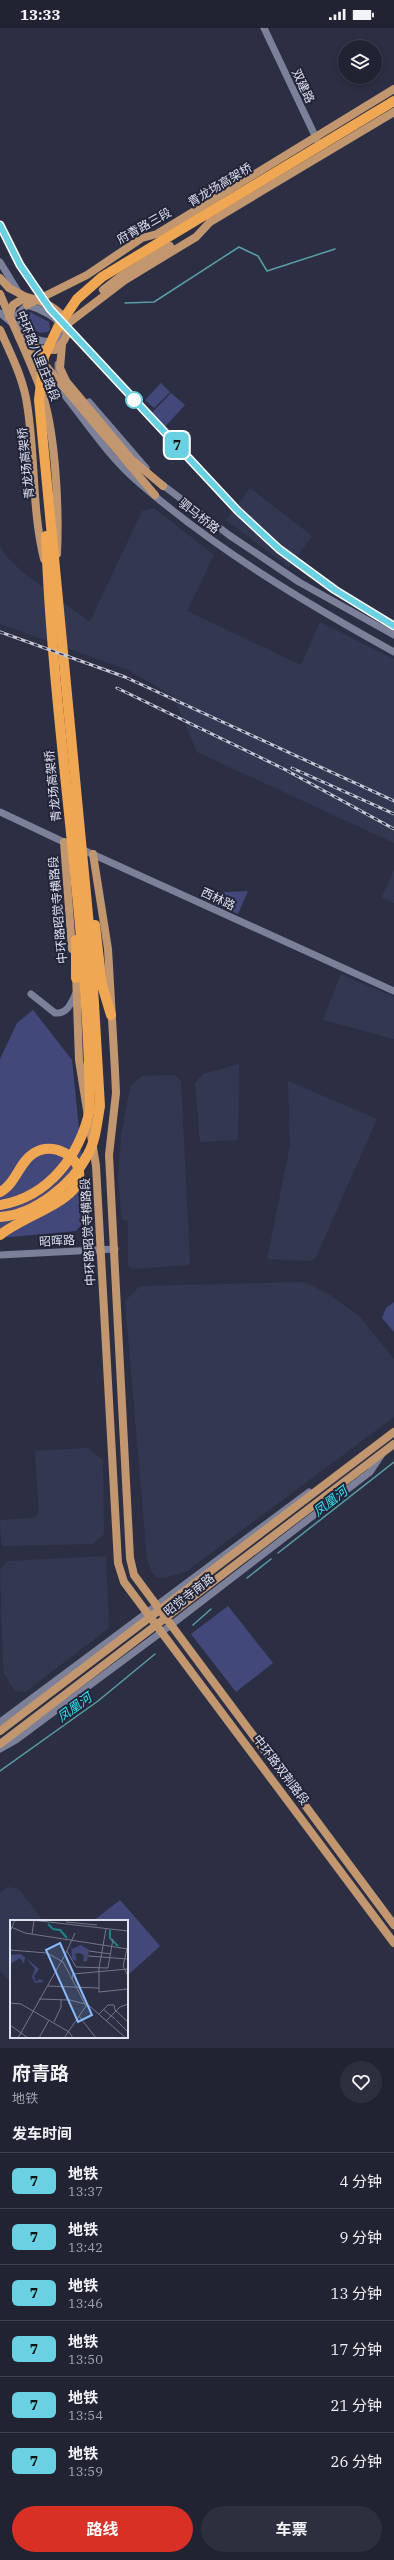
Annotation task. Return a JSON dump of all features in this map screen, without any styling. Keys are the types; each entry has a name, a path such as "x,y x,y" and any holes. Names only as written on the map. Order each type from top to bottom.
{"highway":[{"name":"青龙场高架桥","path":"52,572 46,532 32,391 42,346 66,304 75,294 100,273 394,96"},
{"name":"青龙场高架桥","path":"91,1014 40,426 39,387 44,357 66,312 102,276 394,101"},
{"path":"76,978 78,862"},
{"path":"78,862 97,937 102,985 111,1014"},
{"path":"0,1205 13,1203 32,1195 51,1180 74,1154 80,1142 90,1109 91,1014"},
{"path":"0,1217 23,1212 60,1189 88,1155 96,1133 100,1106 91,1014"},
{"path":"0,1192 8,1186 34,1152 55,1150 70,1156 78,1165 80,1172 74,1188 67,1196 0,1235"}],"main road":[{"name":"府青路三段","path":"18,332 9,319 11,310 18,300 27,301 87,275 142,238 157,234 394,89"},
{"path":"155,495 142,475 66,381 60,368 62,336 98,295 121,276 394,112"},
{"path":"62,336 125,280 196,237 210,222"},
{"path":"0,278 9,288 27,301 52,295 157,234"},
{"name":"中环路八里庄路段","path":"0,294 42,396 48,418 58,525 52,572"},
{"path":"28,343 45,350 55,350 67,323 57,311 37,299"},
{"path":"0,309 8,327 18,332 28,343 142,475 163,486"},
{"name":"中环路八里庄路段","path":"0,330 15,363 26,397 38,534 52,572"},
{"name":"中环路昭觉寺横路段","path":"64,842 68,913 76,978 79,1060 96,1166 102,1249 118,1563 124,1582 146,1613"},
{"name":"中环路昭觉寺横路段","path":"93,854 108,949 116,1093 109,1155 130,1558 134,1575 156,1606"},
{"name":"昭觉寺南路","path":"2,1727 329,1483 394,1432"},
{"name":"昭觉寺南路","path":"0,1744 333,1492 394,1444"},
{"name":"中环路双荆路段","path":"156,1606 394,1925"},
{"name":"中环路双荆路段","path":"146,1613 162,1632 394,1943"}],"street":[{"name":"双建路","path":"264,28 324,153"},
{"path":"0,262 27,301 53,318 62,336 43,342 18,332 0,313"},
{"name":"驷马桥路","path":"62,336 64,369 68,377 163,486 229,535 299,582 394,635"},
{"name":"驷马桥路","path":"62,336 58,377 63,393 136,480 220,546 252,567 394,652"},
{"name":"西林路","path":"0,812 394,991"},
{"path":"31,994 55,1013 59,1014 67,1010 76,993"},
{"name":"昭晖路","path":"0,1255 115,1249"},
{"name":"昭觉寺南路","path":"2,1727 146,1613 358,1455 380,1443"},
{"name":"昭觉寺南路","path":"0,1749 16,1740 162,1632 370,1472 385,1450"}],"shaded area":[{"path":"30,312 49,322 50,329 48,332 40,333 27,326 24,318"},
{"path":"161,383 170,392 154,408 145,400"},
{"path":"171,393 185,405 161,431 147,418"},
{"path":"250,488 312,536 289,567 226,520"},
{"path":"154,508 214,555 187,611 301,665 320,622 394,659 394,843 197,752 173,696 128,670 0,624 0,545 6,556 21,571 90,622 142,511"},
{"path":"394,870 394,903 382,897"},
{"path":"248,891 238,914 206,901 205,897 207,893"},
{"path":"341,974 394,997 394,1039 323,1020"},
{"path":"33,1010 72,1060 88,1217 76,1231 0,1238 0,1059 17,1023"},
{"path":"239,1064 238,1140 200,1142 195,1083 203,1074"},
{"path":"175,1075 181,1081 190,1263 188,1265 132,1269 128,1265 128,1220 122,1220 118,1180 121,1137 130,1086 142,1076"},
{"path":"288,1081 377,1119 316,1257 310,1261 267,1259 290,1146"},
{"path":"305,1282 330,1295 359,1316 394,1359 394,1417 187,1571 164,1578 156,1577 151,1571 147,1559 125,1301 140,1286"},
{"path":"394,1302 394,1332 382,1318 386,1308"},
{"path":"88,1448 103,1461 104,1534 93,1544 3,1546 1,1544 0,1520 34,1518 39,1513 35,1451"},
{"path":"106,1556 109,1628 25,1692 15,1691 4,1673 3,1665 0,1570 7,1561"},
{"path":"228,1606 273,1663 236,1692 191,1634"},
{"path":"8,1887 19,1889 42,1920 10,1920 10,1982 0,1971 0,1893"},
{"path":"120,1900 160,1946 128,1975 128,1920 94,1920"}],"waterway":[{"path":"125,303 154,302 239,247 258,256 267,271 335,249"},
{"name":"凤凰河","path":"278,1553 394,1462"},
{"name":"凤凰河","path":"247,1578 271,1559"},
{"name":"凤凰河","path":"193,1625 211,1609"},
{"name":"凤凰河","path":"0,1771 98,1701 155,1654"}],"railway":[{"path":"0,632 125,677 394,801"},
{"path":"117,688 284,769 394,829"},
{"path":"292,768 394,814"}],"metro line":[{"name":"7","path":"0,225 20,265 50,309 238,511 279,549 335,590 394,626"}]}
